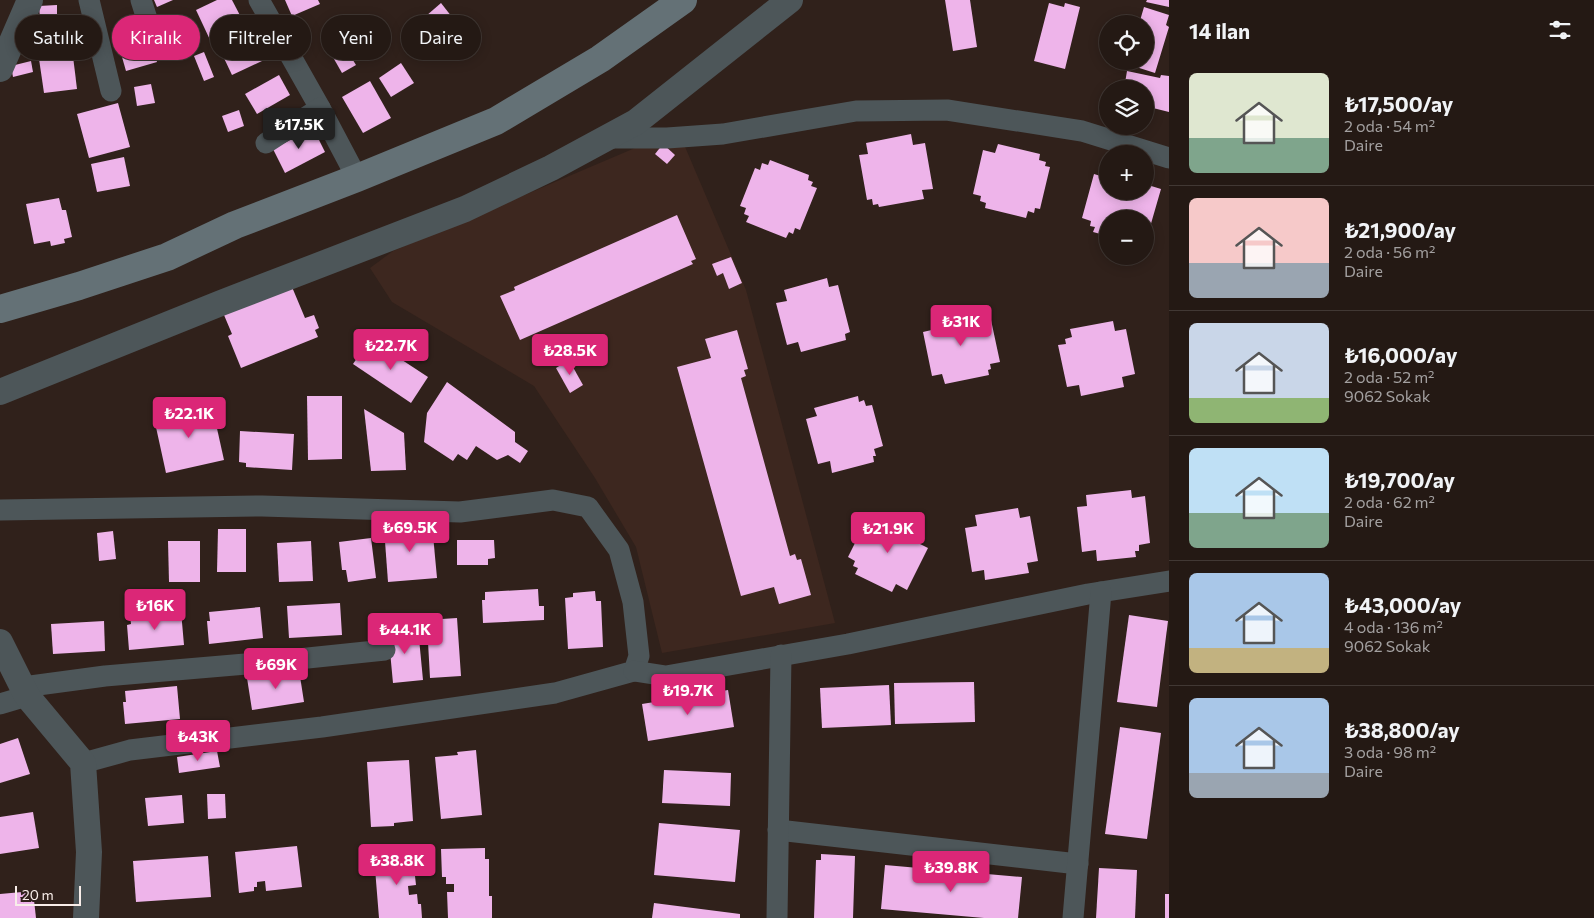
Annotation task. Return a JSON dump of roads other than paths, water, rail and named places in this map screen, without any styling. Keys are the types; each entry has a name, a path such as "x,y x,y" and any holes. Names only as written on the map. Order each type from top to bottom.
{"main road":[{"path":"0,309 79,286 167,257 235,225 496,121 600,59 683,0"}],"street":[{"path":"0,69 30,0"},
{"path":"89,0 111,91"},
{"path":"259,0 357,178"},
{"path":"0,392 212,307 466,209 551,168 636,122 790,0"},
{"path":"266,143 320,108"},
{"path":"606,138 667,138 723,134 856,111 947,110 1082,131 1169,158"},
{"path":"0,510 262,506 460,512 553,500 588,507 619,550 633,602 639,656 634,672"},
{"path":"83,764 130,750 322,727 555,694 634,672 666,676 848,644 1101,592 1169,581"},
{"path":"1074,918 1101,592"},
{"path":"0,642 25,691 83,764 89,852 86,918"},
{"path":"0,704 25,691 105,676 385,650"},
{"path":"776,918 781,656"},
{"path":"778,830 1078,864"}]}
